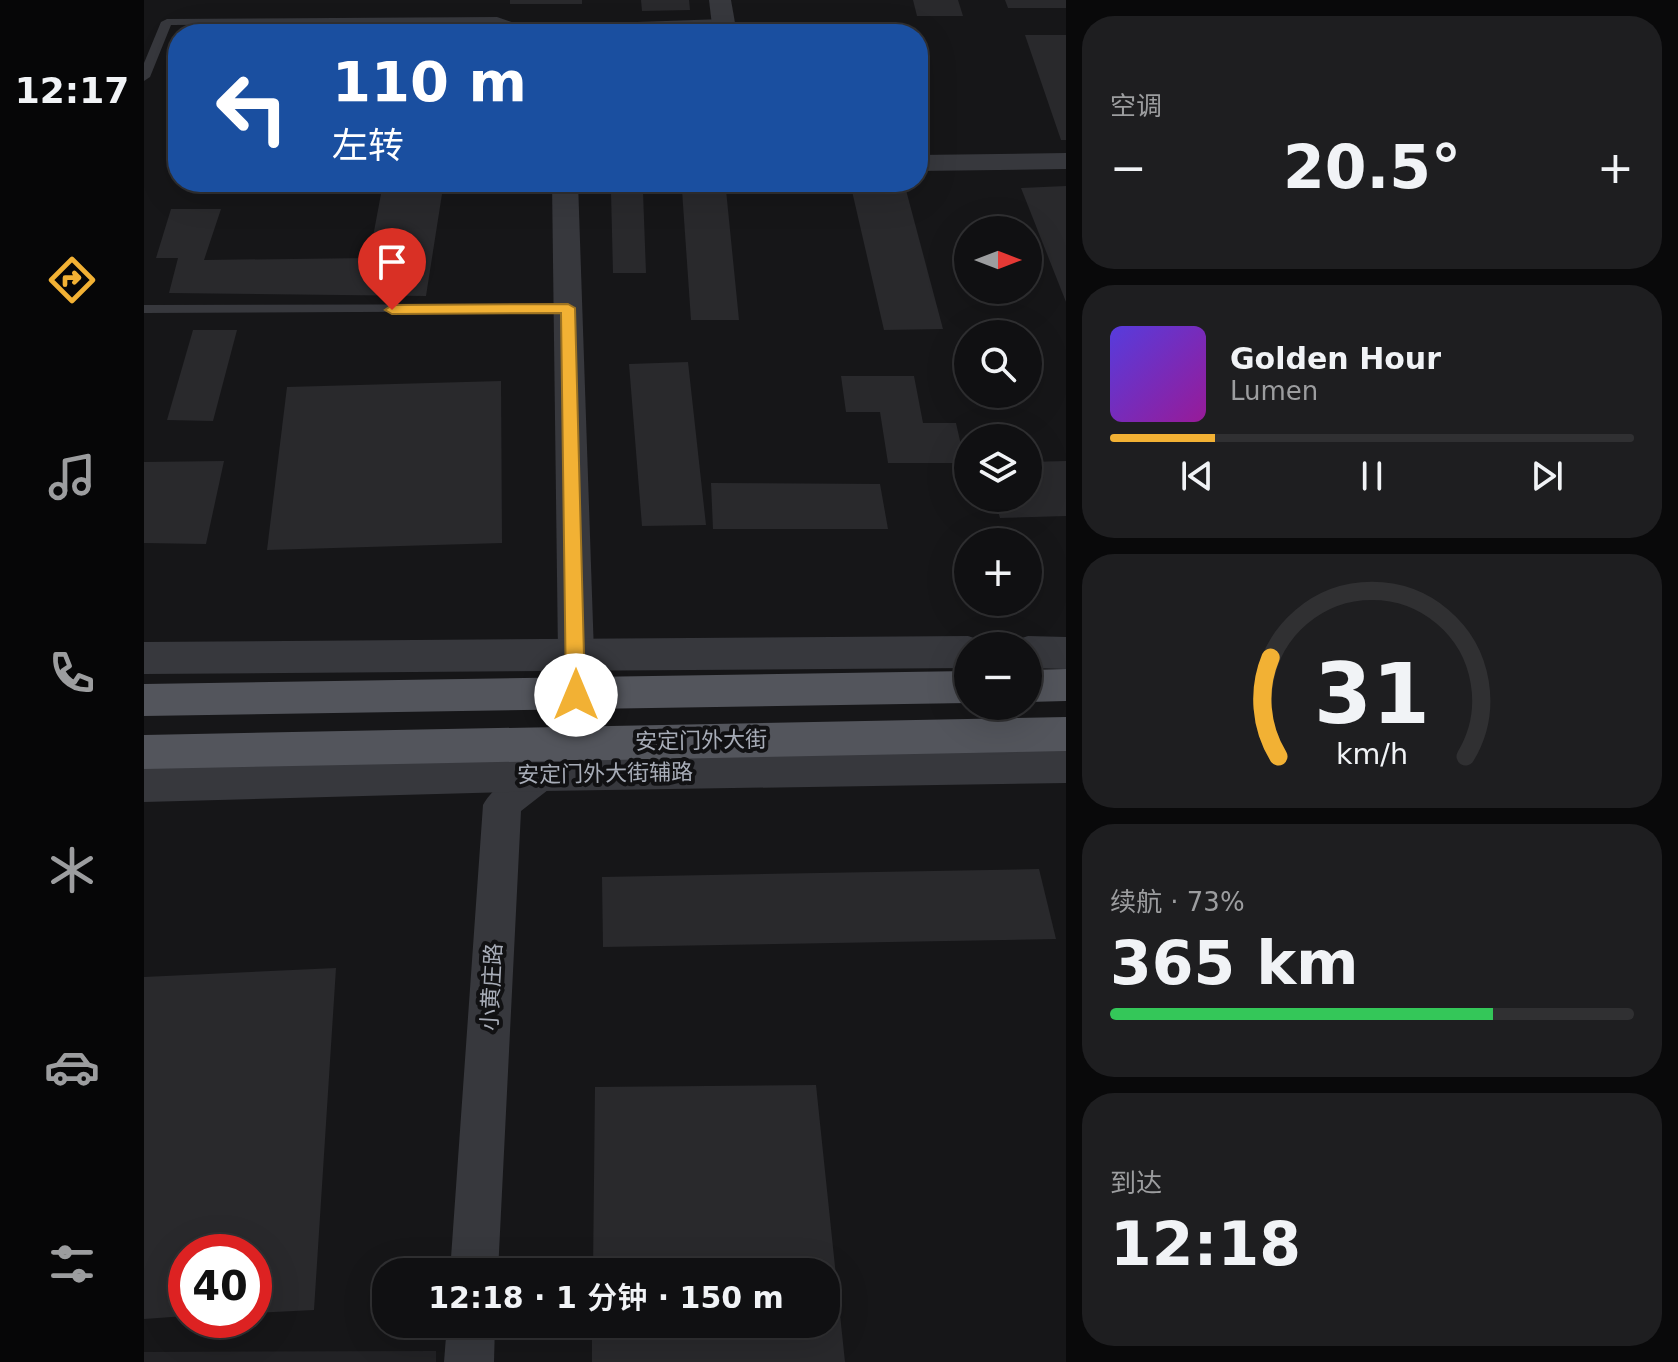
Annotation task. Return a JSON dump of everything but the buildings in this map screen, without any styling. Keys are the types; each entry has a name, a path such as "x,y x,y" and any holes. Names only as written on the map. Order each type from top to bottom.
{"main road":[{"path":"144,700 576,674 954,687"},
{"path":"1042,686 1066,685"},
{"name":"安定门外大街","path":"144,752 1066,734"}],"street":[{"path":"928,163 1066,161"},
{"path":"565,192 576,674"},
{"path":"1042,652 1066,653"},
{"path":"144,658 576,674 954,653"},
{"name":"小黄庄路","path":"475,1258 502,805 583,742"},
{"name":"安定门外大街辅路","path":"144,784 543,773 1066,765"},
{"path":"469,1362 470,1338"}],"lane":[{"path":"632,24 723,19"},
{"path":"144,77 167,22 497,20 507,24"},
{"path":"144,309 568,308"}],"shaded area":[{"path":"436,1351 436,1362 144,1362 144,1352"}],"route":[{"path":"392,310 568,308 576,695"}]}
